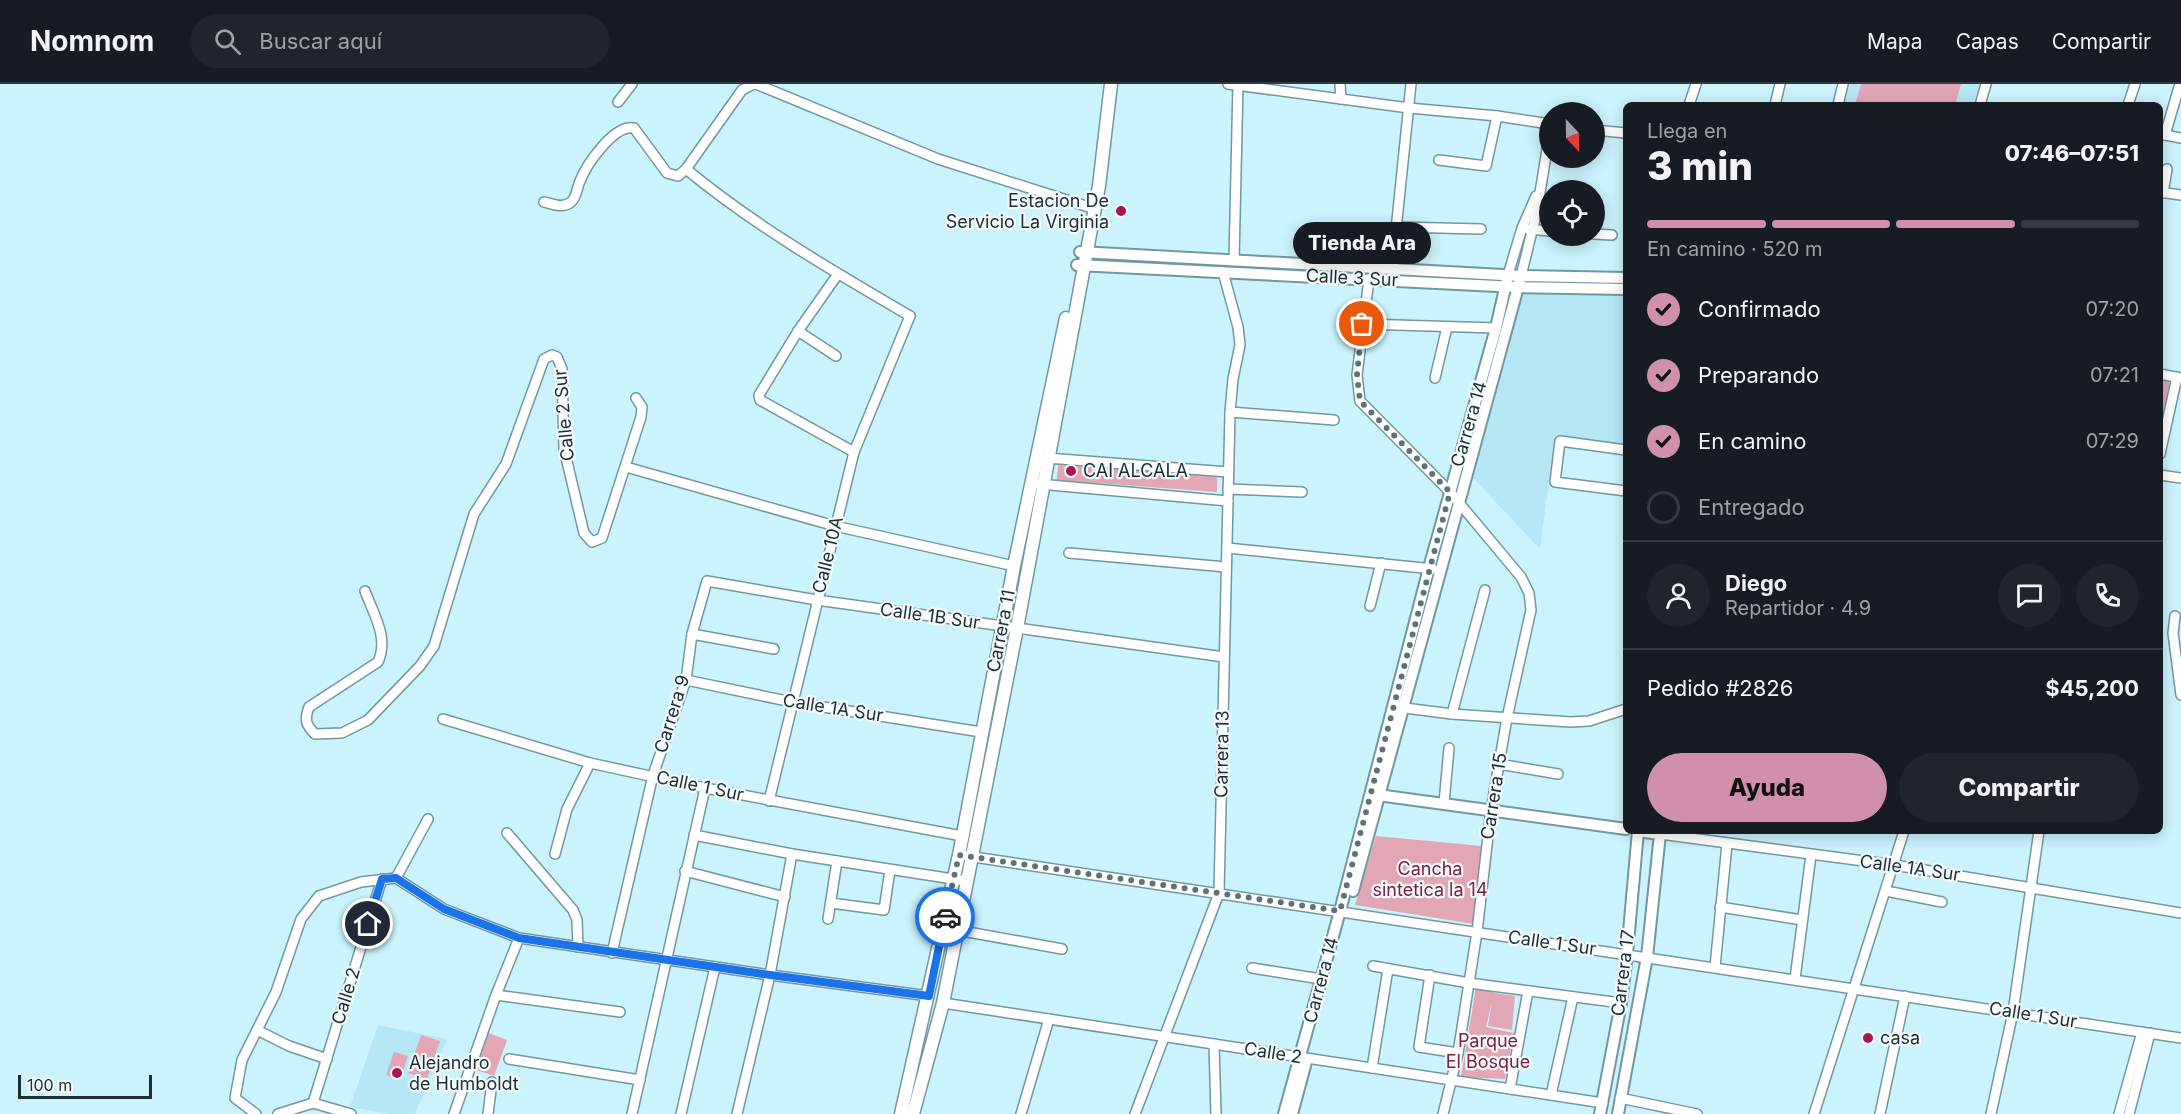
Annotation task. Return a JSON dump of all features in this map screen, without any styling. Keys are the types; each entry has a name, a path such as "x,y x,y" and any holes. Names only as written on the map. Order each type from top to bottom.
{"main road":[{"name":"Carrera 11","path":"965,855 962,836 981,732 1014,566 1037,483 1047,458 1102,149 1111,84"},
{"name":"Carrera 11","path":"901,1114 959,881 1017,628 1037,483 1082,259"},
{"name":"Carrera 11","path":"913,1114 943,1003 957,930 959,881"}],"street":[{"path":"618,102 632,84"},
{"path":"544,202 562,206 570,204 590,162 617,131 628,127 634,128 667,173 678,176 686,169 742,90 755,84 938,159 1091,209"},
{"path":"1234,261 1235,84 1299,89 1341,99 1539,122"},
{"path":"1340,84 1341,99"},
{"path":"1392,269 1411,84"},
{"path":"1690,102 1696,84"},
{"path":"1776,102 1780,84"},
{"path":"1839,102 1843,84"},
{"path":"1981,102 1986,84"},
{"path":"2129,102 2135,84"},
{"path":"2179,87 2177,108 2163,135 2181,138"},
{"path":"1439,160 1486,166 1497,116"},
{"path":"1605,131 1623,133"},
{"name":"Carrera 14","path":"1434,569 1459,502 1543,168"},
{"path":"686,169 748,216 838,274 798,331 759,395 760,400 854,452"},
{"path":"2163,188 2167,169"},
{"path":"2163,193 2181,195"},
{"path":"1397,226 1481,229"},
{"path":"1527,229 1539,230"},
{"path":"1605,235 1612,235"},
{"name":"Calle 3 Sur","path":"1082,259 1234,261 1392,269 1623,289"},
{"name":"Calle 3 Sur","path":"1082,259 1223,272 1370,279 1513,281 1623,278"},
{"name":"Carrera 13","path":"1135,1114 1219,893 1230,412 1233,379 1240,345 1238,327 1223,272"},
{"name":"Calle 10A","path":"769,801 854,452 910,316 838,274"},
{"name":"Carrera 15","path":"1370,279 1362,324 1357,375 1360,401 1450,492 1521,577 1529,593 1531,610 1507,718 1491,810 1477,932 1458,1053 1443,1114"},
{"name":"Carrera 14","path":"1284,1114 1303,1058 1398,707 1434,569 1450,492 1496,328 1513,281"},
{"path":"1362,324 1496,328"},
{"path":"1435,378 1447,327"},
{"path":"798,331 836,356"},
{"name":"Calle 2 Sur","path":"365,591 382,638 383,650 378,662 309,707 306,725 315,735 342,733 368,720 420,666 434,646 474,514 506,464 544,359 552,355 557,357 562,369 564,449 584,533 592,543 602,538 621,475 626,467"},
{"path":"2163,375 2179,378 2163,425"},
{"path":"636,398 642,407 641,417 626,467 836,526 1014,566"},
{"path":"1230,412 1334,420"},
{"path":"1623,450 1560,441 1555,482 1623,491"},
{"path":"1047,458 1228,472"},
{"path":"2163,475 2181,478"},
{"path":"1037,483 1228,501"},
{"path":"1228,489 1302,492"},
{"path":"1227,548 1434,569"},
{"path":"1069,553 1226,567"},
{"path":"1370,606 1381,563"},
{"name":"Calle 1B Sur","path":"707,581 817,600 1224,657"},
{"name":"Carrera 9","path":"612,953 653,775 686,680 692,634 707,581"},
{"path":"1452,714 1485,590"},
{"path":"2175,616 2173,633 2181,694"},
{"path":"692,634 774,649"},
{"name":"Calle 1A Sur","path":"686,680 792,702 981,732"},
{"path":"1398,707 1452,714 1570,722 1589,721 1623,710"},
{"name":"Carrera 14","path":"1362,840 1378,795 1398,707"},
{"name":"Calle 1 Sur","path":"443,719 590,763 769,801 962,836"},
{"path":"1444,803 1449,748"},
{"path":"555,854 567,809 590,763"},
{"path":"1499,764 1558,774"},
{"path":"632,1114 705,788"},
{"path":"1378,795 1623,829"},
{"path":"396,878 428,819"},
{"path":"507,833 573,910 577,921 578,947"},
{"name":"Carrera 17","path":"1601,1108 1621,1003 1647,834"},
{"name":"Carrera 17","path":"1618,1114 1647,957 1647,834"},
{"name":"Calle 1A Sur","path":"1660,834 1894,865 2181,913"},
{"path":"1814,1114 1903,834"},
{"path":"1991,1114 2013,1012 2039,834"},
{"path":"694,835 792,854 959,881"},
{"path":"1714,967 1727,844"},
{"path":"737,1114 770,975 792,854"},
{"name":"Calle 1 Sur","path":"965,855 2181,1038"},
{"path":"1795,979 1811,855"},
{"path":"828,919 837,861"},
{"path":"831,903 884,910 890,870"},
{"path":"685,871 785,897"},
{"path":"256,1114 236,1098 242,1060 276,992 301,919 319,897 361,882 396,878 444,909 519,938 612,953 929,996"},
{"name":"Calle 2","path":"313,1103 382,879"},
{"path":"1886,891 1942,902"},
{"path":"1720,906 1802,920"},
{"name":"Carrera 14","path":"1292,1114 1321,979 1343,912"},
{"path":"957,930 1062,948"},
{"path":"454,1114 496,995 519,938"},
{"path":"1373,966 1469,983 1621,1003"},
{"path":"681,1114 715,967"},
{"path":"1252,968 1321,979"},
{"path":"1372,1068 1388,969"},
{"path":"1430,975 1419,1047 1458,1053"},
{"path":"1510,1089 1528,991"},
{"path":"496,995 620,1012"},
{"path":"1880,1114 1905,996"},
{"path":"1551,1095 1573,997"},
{"name":"Calle 2","path":"943,1003 1551,1095 1601,1108"},
{"path":"1021,1114 1049,1019"},
{"path":"257,1029 289,1046 327,1059"},
{"path":"2119,1114 2146,1033"},
{"path":"2129,1114 2146,1033"},
{"path":"1214,1044 1216,1114"},
{"path":"509,1059 640,1080"},
{"path":"488,1114 492,1082"},
{"path":"1620,1098 1697,1114"},
{"path":"278,1114 313,1103 351,1114"}],"shaded area":[{"path":"1850,84 1979,84 1974,102 1845,102"},
{"path":"1523,292 1623,294 1623,445 1555,436 1540,549 1473,478"},
{"name":"Alejandro de Humboldt","path":"378,1025 447,1039 415,1114 390,1114 350,1107"}],"green space":[{"path":"1861,84 1961,84 1956,102 1856,102"},
{"path":"2163,380 2170,381 2163,414"},
{"path":"1058,465 1217,475 1217,492 1057,480"},
{"name":"Cancha sintetica la 14","path":"1376,836 1482,846 1474,924 1355,905"},
{"name":"Parque El Bosque","path":"1476,987 1515,996 1512,1030 1488,1026 1492,1002 1486,1027 1514,1033 1505,1079 1461,1077"},
{"path":"488,1033 507,1040 494,1076 474,1069"},
{"path":"421,1035 440,1041 427,1079 408,1073"},
{"path":"394,1052 408,1056 400,1080 386,1075"}],"way so far":[{"path":"945,917 959,855 1340,911 1450,492 1360,401 1357,375 1362,324"}],"place":[{"name":"Estacion De Servicio La Virginia","path":"1121,211"},
{"name":"Tienda Ara","path":"1362,324"},
{"name":"CAI ALCALA","path":"1071,471"},
{"name":"casa","path":"1868,1038"},
{"name":"Alejandro de Humboldt","path":"397,1073"}],"route":[{"path":"368,924 382,879 396,878 444,909 519,938 612,953 929,996 945,917"}]}
